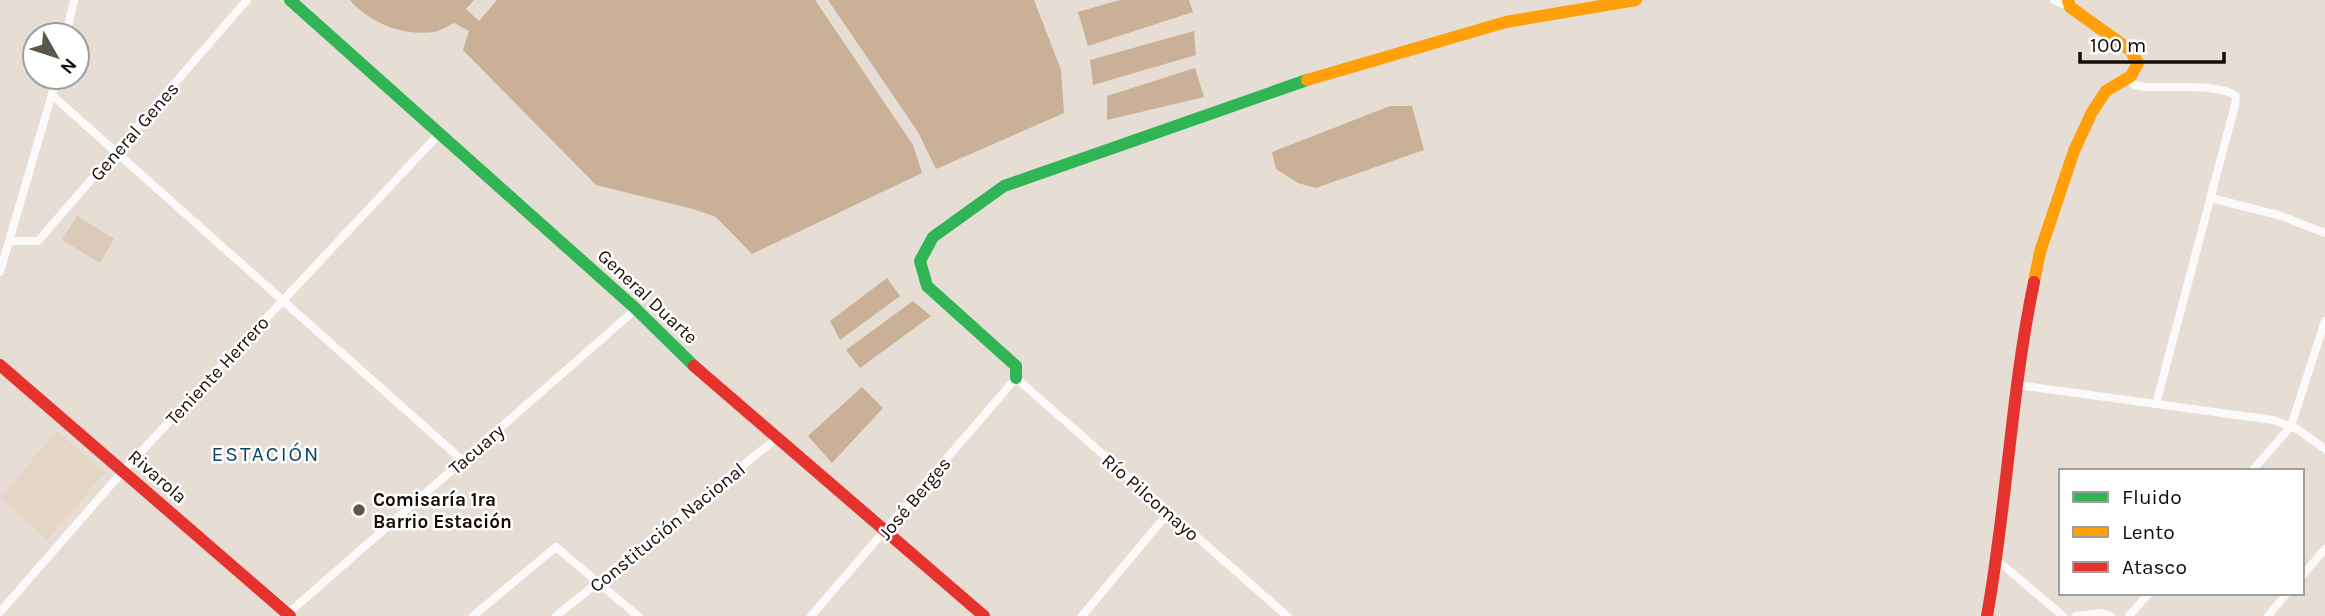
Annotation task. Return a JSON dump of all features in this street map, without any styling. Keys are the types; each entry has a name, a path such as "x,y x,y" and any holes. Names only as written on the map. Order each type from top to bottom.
{"street":[{"path":"69,21 74,0"},
{"name":"General Genes","path":"10,241 38,241 247,0"},
{"name":"General Duarte","path":"290,0 636,309 697,369 984,616"},
{"path":"1016,378 1016,366 927,286 920,261 933,237 1004,186 1310,79 1506,22 1636,0"},
{"path":"1987,616 1997,560 2021,343 2040,252 2074,151 2092,112 2106,91 2131,76 2138,63 2130,50 2069,3 2054,0"},
{"path":"2127,78 2135,85 2145,87 2217,89 2236,96 2156,404"},
{"path":"0,272 54,91"},
{"path":"53,96 463,461"},
{"name":"Teniente Herrero","path":"0,612 123,471 440,133"},
{"path":"2211,198 2278,215 2325,233"},
{"name":"Tacuary","path":"288,615 636,309"},
{"path":"2254,469 2291,426 2325,321"},
{"name":"Rivarola","path":"0,365 288,615"},
{"name":"Río Pilcomayo","path":"1016,378 1287,616"},
{"name":"José Berges","path":"811,616 1016,378"},
{"path":"2017,385 2273,420 2291,426 2325,449"},
{"name":"Constitución Nacional","path":"556,616 777,438"},
{"path":"1082,616 1168,512"},
{"path":"473,616 556,547 638,616"},
{"path":"2304,574 2325,549"},
{"path":"1997,560 2063,616"},
{"path":"2129,616 2147,595"},
{"path":"2268,616 2285,595"},
{"path":"2076,616 2102,613 2111,616"}],"shaded area":[{"path":"350,0 474,0 466,9 479,21 497,0 815,0 913,145 922,173 752,254 716,217 596,185 463,50 469,31 454,23 434,32 399,30 367,15"},
{"path":"828,0 1034,0 1061,70 1064,113 936,169 918,132"},
{"path":"1120,0 1189,0 1193,12 1088,46 1078,12"},
{"path":"1194,31 1196,55 1093,85 1090,60"},
{"path":"1195,68 1204,97 1107,120 1107,96"},
{"path":"1390,106 1412,106 1424,150 1316,188 1298,183 1276,169 1272,152"},
{"path":"77,216 114,239 100,263 62,240"},
{"path":"887,278 900,296 840,340 830,321"},
{"path":"913,301 931,316 860,368 846,350"},
{"path":"862,387 883,408 832,463 808,436"},
{"path":"57,431 105,472 47,540 0,498"}],"traffic: fast":[{"path":"290,0 636,309 694,366"},
{"path":"1016,378 1016,366 927,286 920,261 933,237 1004,186 1307,80"}],"traffic: slow":[{"path":"1307,80 1506,22 1636,0"},
{"path":"2034,282 2040,252 2074,151 2092,112 2106,91 2131,76 2138,63 2130,50 2070,7 2068,0"}],"traffic: jam":[{"path":"1987,616 2020,365 2034,282"},
{"path":"0,365 290,616"},
{"path":"694,366 984,616"}],"place":[{"name":"Comisaría 1ra Barrio Estación","path":"359,510"}],"district":[{"name":"ESTACIÓN","path":"266,454"}]}
